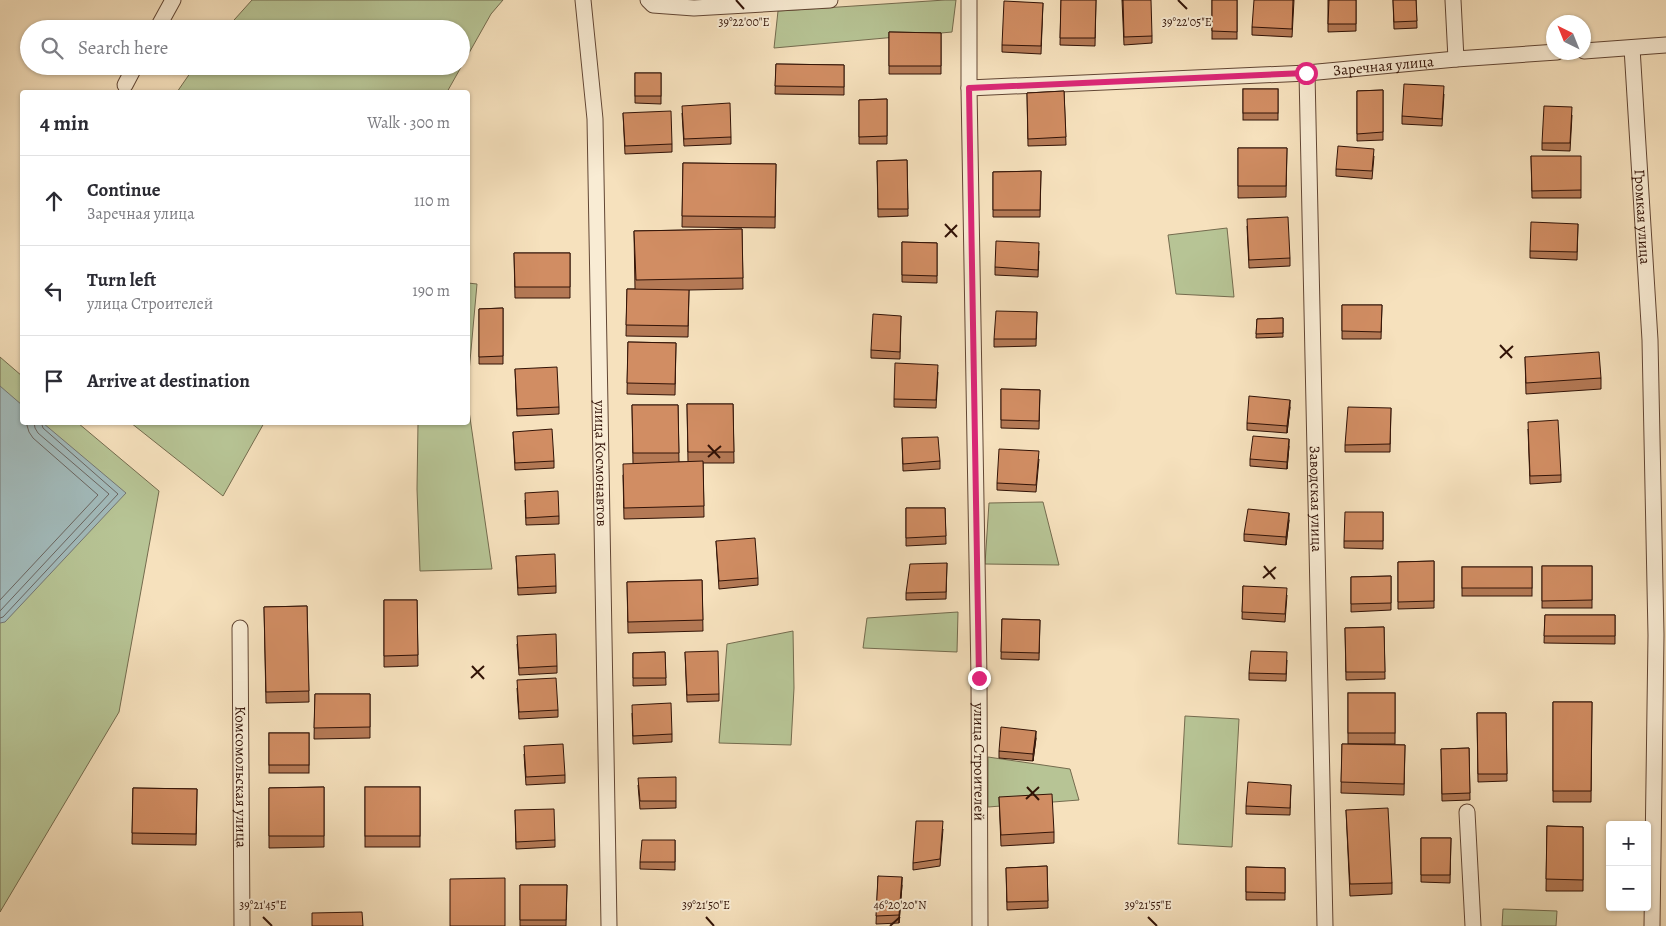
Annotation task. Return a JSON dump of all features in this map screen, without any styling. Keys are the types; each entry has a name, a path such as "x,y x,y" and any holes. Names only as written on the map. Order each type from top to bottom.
{"street":[{"path":"162,20 173,0"},
{"name":"улица Космонавтов","path":"582,0 595,119 609,926"},
{"path":"648,0 652,5 694,8 830,0"},
{"name":"улица Строителей","path":"970,0 969,88 979,678 980,926"},
{"path":"1453,0 1456,59"},
{"path":"1591,51 1666,45"},
{"name":"Громкая улица","path":"1632,48 1650,340 1656,635 1652,926"},
{"name":"Заречная улица","path":"969,88 1306,73 1546,53"},
{"name":"Заводская улица","path":"1306,73 1326,926"},
{"path":"125,85 131,75"},
{"name":"Комсомольская улица","path":"240,628 242,926"},
{"path":"1467,812 1473,926"}],"green space":[{"path":"252,0 503,0 491,14 470,51 470,20 234,20"},
{"path":"956,0 952,32 774,48 778,11"},
{"path":"189,75 457,75 448,90 178,90"},
{"path":"1227,228 1234,297 1176,294 1168,235"},
{"path":"470,283 477,284 470,361"},
{"path":"0,357 20,374 20,425 80,425 159,491 119,712 0,912"},
{"path":"470,418 492,569 420,571 417,489 418,425 470,425"},
{"path":"134,425 263,425 223,496"},
{"path":"1043,502 1059,565 985,564 989,503"},
{"path":"958,612 957,652 863,648 867,618"},
{"path":"793,631 794,688 791,745 719,743 727,644"},
{"path":"1185,716 1239,719 1232,847 1178,844"},
{"path":"988,757 1070,769 1079,800 988,807"},
{"path":"1503,909 1557,911 1556,926 1502,926"}],"water":[{"path":"0,386 20,403 20,425 45,425 126,493 5,622 0,623"}],"building":[{"path":"1061,0 1096,0 1095,38 1060,38"},
{"path":"1123,0 1151,0 1152,36 1124,37"},
{"path":"1212,0 1237,0 1237,32 1212,31"},
{"path":"1254,0 1293,0 1292,29 1252,27"},
{"path":"1329,0 1356,0 1356,24 1328,24"},
{"path":"1393,0 1416,0 1417,21 1394,22"},
{"path":"1004,1 1043,3 1041,46 1002,45"},
{"path":"889,32 941,33 941,66 889,66"},
{"path":"776,64 844,65 844,87 775,86"},
{"path":"635,73 661,73 661,96 635,96"},
{"path":"1404,84 1444,86 1442,119 1402,116"},
{"path":"1243,89 1278,89 1278,113 1243,113"},
{"path":"1383,90 1383,132 1357,134 1357,91"},
{"path":"1064,91 1066,137 1028,139 1027,93"},
{"path":"887,99 887,136 859,137 859,100"},
{"path":"730,103 731,137 684,139 682,106"},
{"path":"1544,106 1572,107 1570,143 1542,143"},
{"path":"671,111 672,144 625,146 623,113"},
{"path":"1338,146 1374,149 1372,171 1336,169"},
{"path":"1238,148 1287,148 1286,186 1238,186"},
{"path":"1531,156 1581,156 1581,190 1532,191"},
{"path":"907,160 908,209 878,209 877,161"},
{"path":"683,163 776,164 775,217 682,216"},
{"path":"1041,171 1040,210 993,210 993,172"},
{"path":"1288,217 1290,258 1249,260 1247,219"},
{"path":"1531,222 1578,224 1577,252 1530,251"},
{"path":"742,229 743,278 636,280 634,231"},
{"path":"996,241 1039,243 1038,270 995,267"},
{"path":"902,242 937,243 937,276 902,275"},
{"path":"514,253 570,253 570,287 515,287"},
{"path":"627,289 689,290 688,326 626,325"},
{"path":"1342,305 1382,305 1381,332 1342,331"},
{"path":"503,308 503,356 479,357 479,309"},
{"path":"996,311 1037,312 1036,339 994,339"},
{"path":"873,314 901,316 900,352 871,350"},
{"path":"1283,318 1283,333 1256,334 1257,319"},
{"path":"628,342 676,343 675,384 627,383"},
{"path":"1599,352 1601,378 1526,383 1525,357"},
{"path":"895,363 938,365 936,400 894,399"},
{"path":"557,367 559,407 517,409 515,369"},
{"path":"1001,389 1040,390 1039,421 1001,420"},
{"path":"1249,396 1290,400 1287,426 1247,423"},
{"path":"687,404 733,404 734,452 688,452"},
{"path":"632,405 678,405 679,453 633,453"},
{"path":"1348,407 1391,408 1390,444 1345,445"},
{"path":"1558,420 1561,475 1530,476 1528,422"},
{"path":"552,429 554,461 515,463 513,432"},
{"path":"1253,436 1289,439 1287,462 1250,459"},
{"path":"938,437 940,461 903,464 902,438"},
{"path":"999,449 1039,451 1036,485 997,483"},
{"path":"703,461 704,506 624,508 623,464"},
{"path":"558,491 559,516 526,518 525,493"},
{"path":"906,508 945,508 946,536 906,538"},
{"path":"1248,509 1289,513 1286,537 1244,534"},
{"path":"1345,512 1383,512 1383,541 1344,541"},
{"path":"755,538 758,578 719,581 716,541"},
{"path":"555,554 556,586 518,588 516,556"},
{"path":"1434,561 1434,601 1398,602 1398,562"},
{"path":"947,563 946,592 906,593 910,564"},
{"path":"1542,566 1592,566 1592,600 1542,601"},
{"path":"1462,567 1532,567 1532,588 1462,588"},
{"path":"1391,576 1391,603 1351,604 1351,577"},
{"path":"702,580 703,620 628,622 627,582"},
{"path":"1243,586 1287,588 1285,614 1242,612"},
{"path":"384,600 417,600 418,655 384,656"},
{"path":"307,606 309,691 266,692 264,607"},
{"path":"1545,615 1615,615 1615,636 1544,636"},
{"path":"1002,619 1040,620 1039,653 1001,652"},
{"path":"1384,627 1385,672 1346,672 1345,628"},
{"path":"556,634 557,666 519,668 517,636"},
{"path":"718,651 719,694 687,695 685,652"},
{"path":"1251,651 1287,652 1286,674 1249,673"},
{"path":"665,652 666,678 633,678 633,653"},
{"path":"556,678 558,710 519,712 517,680"},
{"path":"1348,693 1395,693 1395,733 1348,733"},
{"path":"315,694 370,694 370,727 314,728"},
{"path":"1553,702 1592,702 1591,791 1553,791"},
{"path":"671,703 672,734 633,736 632,705"},
{"path":"1477,713 1506,713 1507,774 1478,774"},
{"path":"1001,727 1036,731 1033,754 999,751"},
{"path":"269,733 309,733 309,765 269,765"},
{"path":"563,744 565,775 526,777 524,746"},
{"path":"1342,744 1405,745 1404,784 1341,782"},
{"path":"1469,748 1470,793 1442,794 1441,749"},
{"path":"676,777 676,801 640,801 638,778"},
{"path":"1248,782 1291,785 1290,808 1246,806"},
{"path":"324,787 324,836 269,836 269,788"},
{"path":"365,787 420,787 420,836 365,836"},
{"path":"133,788 197,789 196,834 132,833"},
{"path":"1052,794 1054,832 1001,835 999,797"},
{"path":"1388,808 1392,883 1350,884 1346,810"},
{"path":"554,809 555,840 516,842 515,810"},
{"path":"916,821 943,821 940,859 913,863"},
{"path":"1547,826 1583,827 1583,880 1546,879"},
{"path":"1421,838 1451,838 1450,875 1421,875"},
{"path":"642,840 675,840 675,862 640,862"},
{"path":"1047,866 1048,901 1007,902 1006,868"},
{"path":"1246,867 1285,868 1285,893 1246,892"},
{"path":"878,876 902,877 899,915 876,916"},
{"path":"505,878 505,926 450,926 450,879"},
{"path":"520,885 567,885 566,920 520,920"},
{"path":"362,912 363,926 312,926 312,913"}],"route":[{"path":"979,678 969,88 1306,73"}]}
